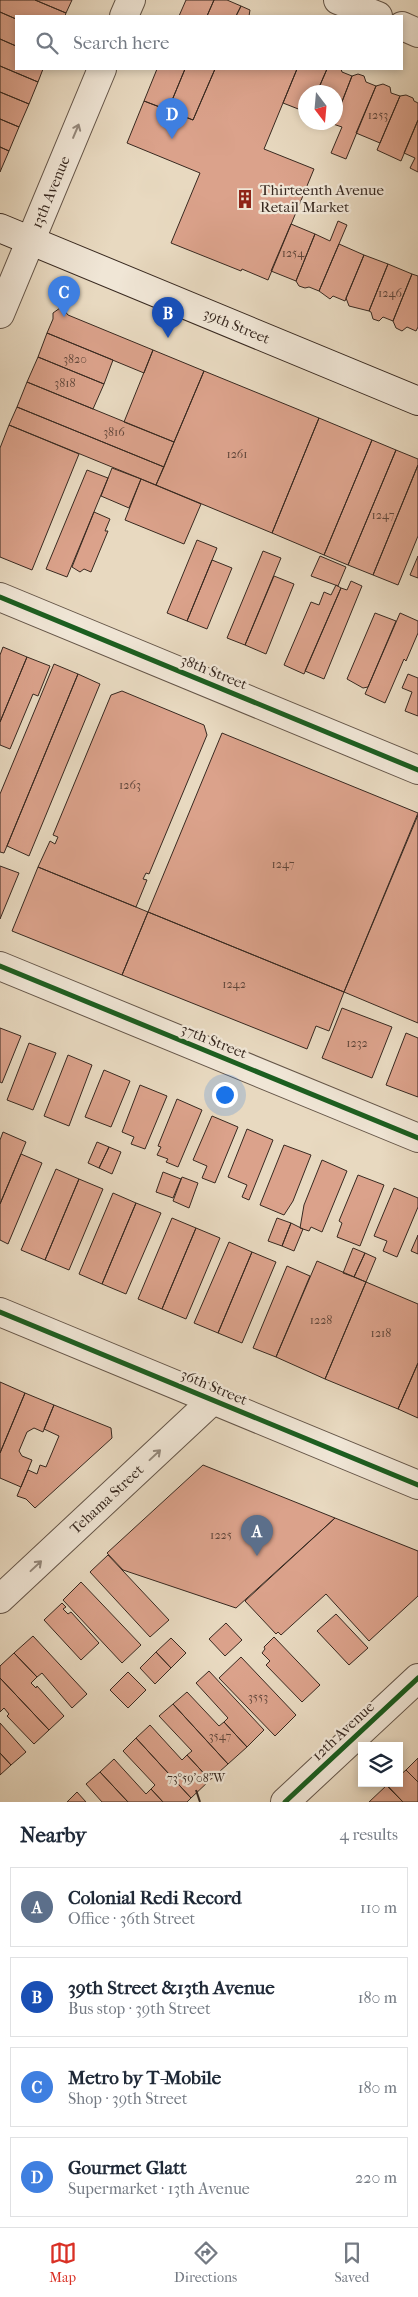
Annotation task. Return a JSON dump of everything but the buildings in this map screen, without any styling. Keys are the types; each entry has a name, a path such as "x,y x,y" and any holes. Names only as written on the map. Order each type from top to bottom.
{"street":[{"path":"124,15 131,0"},
{"path":"338,0 376,15"},
{"path":"403,26 418,33"},
{"name":"13th Avenue","path":"0,314 102,70"},
{"name":"39th Street","path":"0,228 418,401"},
{"name":"38th Street","path":"0,597 418,770"},
{"name":"37th Street","path":"0,966 418,1138"},
{"name":"36th Street","path":"0,1312 418,1485"},
{"name":"Tehama Street","path":"0,1599 214,1400"},
{"name":"12th Avenue","path":"286,1802 418,1678"}],"cycle path":[{"path":"0,597 418,770"},
{"path":"0,966 418,1138"},
{"path":"0,1312 418,1485"},
{"path":"285,1802 418,1678"}],"place":[{"name":"Gourmet Glatt","path":"172,139"},
{"name":"Thirteenth Avenue Retail Market","path":"245,199"},
{"name":"Metro by T-Mobile","path":"64,317"},
{"name":"39th Street &13th Avenue","path":"168,338"},
{"name":"Colonial Redi Record","path":"257,1556"}]}
